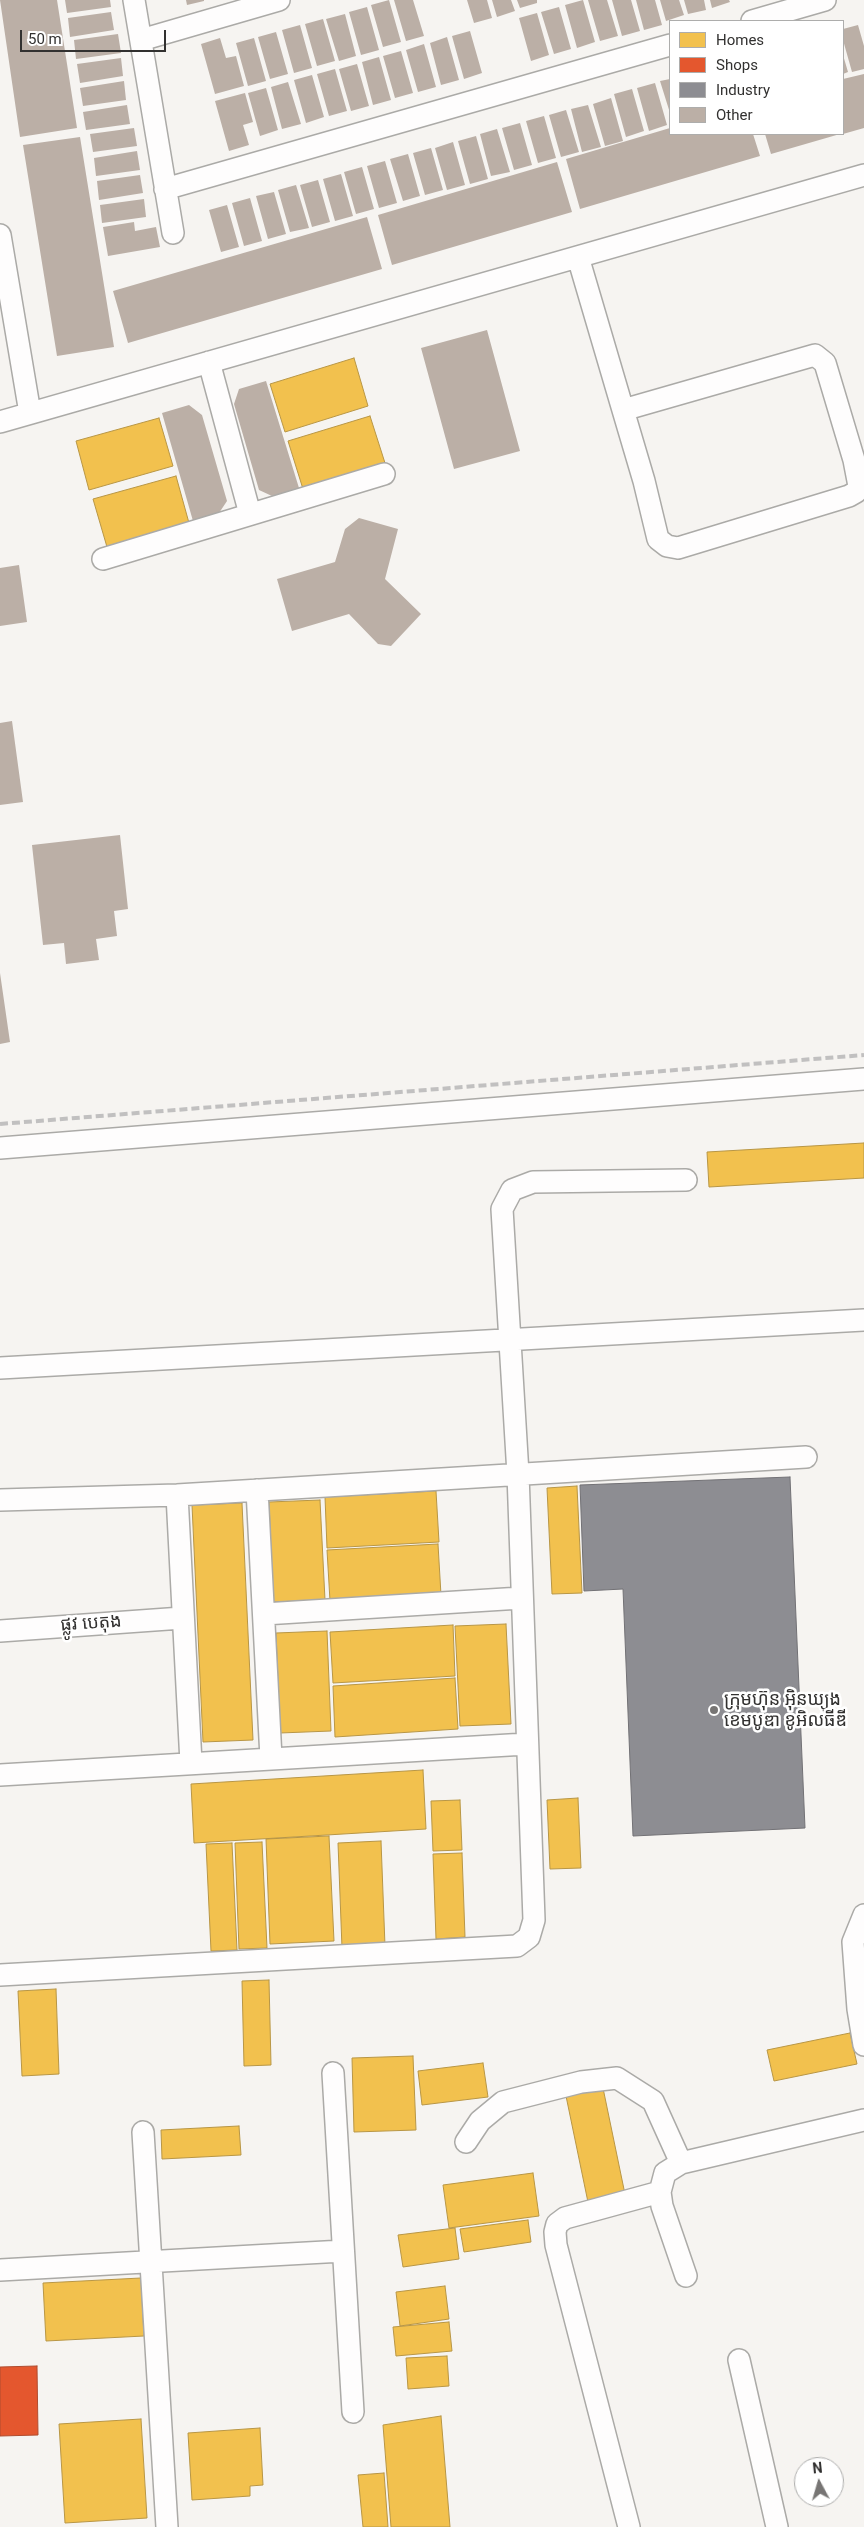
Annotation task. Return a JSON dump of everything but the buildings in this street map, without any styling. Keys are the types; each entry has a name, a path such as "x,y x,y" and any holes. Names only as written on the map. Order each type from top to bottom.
{"street":[{"path":"134,0 173,233"},
{"path":"141,40 279,0"},
{"path":"755,20 811,2"},
{"path":"165,189 669,45"},
{"path":"0,422 864,175"},
{"path":"0,235 30,413"},
{"path":"578,257 623,410 658,539 667,546 678,548 849,496 856,492 859,486 854,460 825,363 815,355 623,410"},
{"path":"209,362 250,514"},
{"path":"103,558 384,474"},
{"path":"0,1148 864,1078"},
{"path":"0,1975 517,1946 529,1937 534,1920 526,1744 518,1474 502,1209 512,1190 533,1182 686,1180"},
{"path":"0,1368 864,1320"},
{"path":"0,1500 177,1495 806,1457"},
{"path":"257,1490 271,1758"},
{"path":"177,1495 191,1763"},
{"path":"264,1614 521,1598"},
{"name":"ផ្លូវ បេតុង","path":"0,1631 182,1618"},
{"path":"0,1775 526,1744"},
{"path":"864,1915 854,1942 864,2045"},
{"path":"332,2073 353,2412"},
{"path":"466,2142 480,2121 503,2102 581,2082 617,2078 653,2101 681,2164"},
{"path":"686,2276 662,2206 660,2192 665,2173 681,2164 864,2120"},
{"path":"143,2132 167,2527"},
{"path":"629,2527 554,2232 557,2224 565,2218 660,2192"},
{"path":"0,2270 343,2251"},
{"path":"739,2360 777,2527"}],"railway":[{"path":"0,1124 864,1055"}],"place":[{"name":"ក្រុមហ៊ុន អ៊ិនឃ្យុង ខេមបូឌា ខូអិលធីឌី","path":"714,1710"}]}
